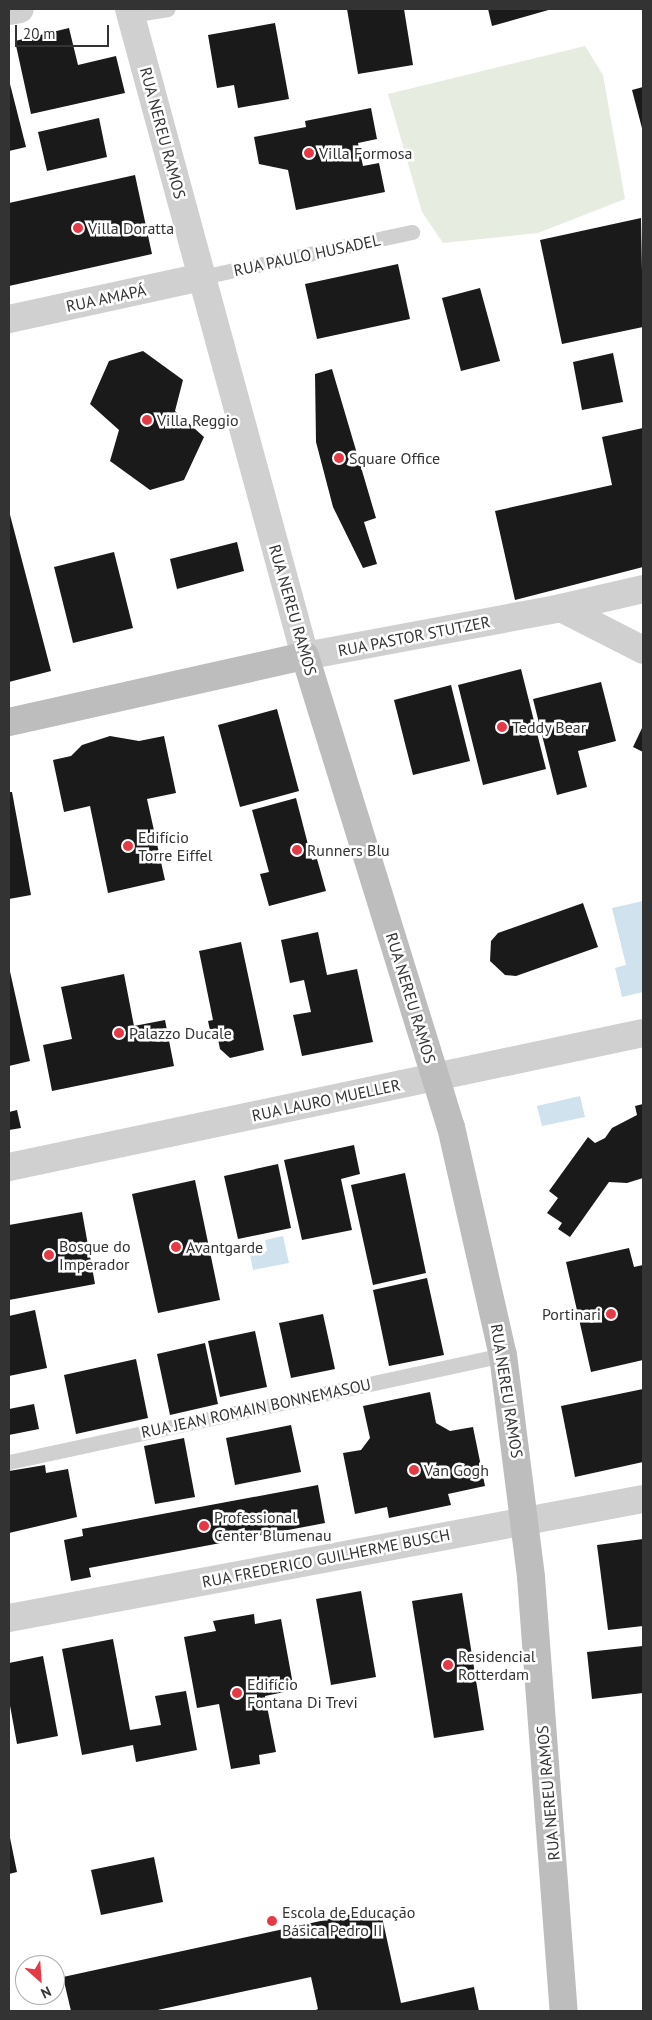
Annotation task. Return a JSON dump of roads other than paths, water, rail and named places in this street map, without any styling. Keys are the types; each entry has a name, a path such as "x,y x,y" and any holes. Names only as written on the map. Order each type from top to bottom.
{"main road":[{"name":"RUA PASTOR STUTZER","path":"9,722 306,656"},
{"name":"RUA NEREU RAMOS","path":"306,656 436,1077 503,1355 526,1521 564,2011"}],"street":[{"path":"9,11 20,9"},
{"name":"RUA NEREU RAMOS","path":"130,12 306,656"},
{"name":"RUA AMAPÁ","path":"9,319 202,278"},
{"name":"RUA PASTOR STUTZER","path":"306,656 561,608 643,589"},
{"path":"561,608 643,650"},
{"name":"RUA LAURO MUELLER","path":"9,1167 643,1033"},
{"name":"RUA FREDERICO GUILHERME BUSCH","path":"9,1618 643,1499"}],"lane":[{"path":"130,12 168,9"},
{"name":"RUA PAULO HUSADEL","path":"202,278 412,232"},
{"name":"RUA JEAN ROMAIN BONNEMASOU","path":"9,1462 503,1355"}],"water":[{"path":"643,901 643,992 622,997 615,968 626,965 612,908"},
{"path":"580,1096 585,1117 542,1126 537,1106"},
{"path":"283,1236 289,1263 253,1270 250,1255 267,1251 265,1240"}],"place":[{"name":"Villa Formosa","path":"309,153"},
{"name":"Villa Doratta","path":"78,228"},
{"name":"Villa Reggio","path":"147,420"},
{"name":"Square Office","path":"339,458"},
{"name":"Teddy Bear","path":"502,727"},
{"name":"Edifício Torre Eiffel","path":"128,846"},
{"name":"Runners Blu","path":"297,850"},
{"name":"Palazzo Ducale","path":"119,1033"},
{"name":"Avantgarde","path":"176,1247"},
{"name":"Bosque do Imperador","path":"49,1255"},
{"name":"Portinari","path":"611,1314"},
{"name":"Van Gogh","path":"414,1470"},
{"name":"Professional Center Blumenau","path":"204,1526"},
{"name":"Residencial Rotterdam","path":"448,1665"},
{"name":"Edifício Fontana Di Trevi","path":"237,1693"},
{"name":"Escola de Educação Básica Pedro II","path":"272,1921"}]}
